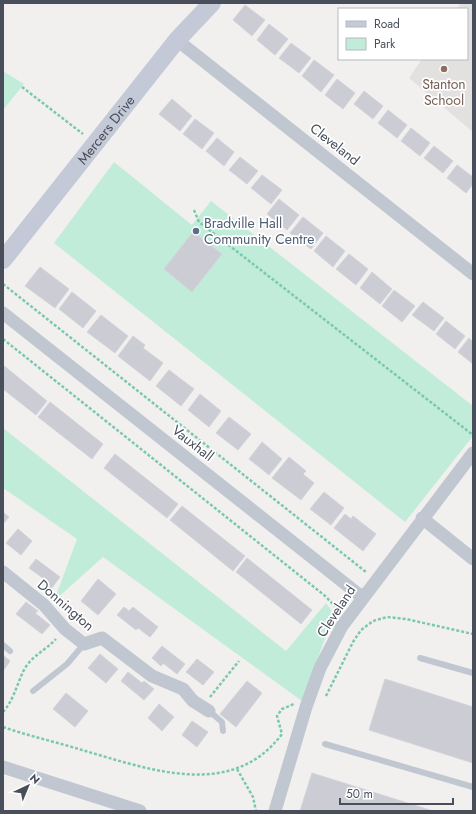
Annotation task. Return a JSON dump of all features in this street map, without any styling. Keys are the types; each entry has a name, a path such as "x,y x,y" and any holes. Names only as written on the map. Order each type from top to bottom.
{"street":[{"name":"Mercers Drive","path":"3,260 177,40 212,3"},
{"name":"Cleveland","path":"177,40 473,274"},
{"name":"Vauxhall","path":"3,313 362,598"},
{"name":"Cleveland","path":"275,811 306,707 320,668 342,626 422,518 473,454"},
{"path":"422,518 473,559"},
{"name":"Donnington","path":"3,572 44,605 65,629 84,644 102,638 152,676 184,689 193,701 206,709"},
{"path":"3,767 111,807 140,811"}],"lane":[{"path":"33,691 67,664 84,644"},
{"path":"3,646 10,651"},
{"path":"420,658 473,673"},
{"path":"206,709 222,722 223,731"},
{"path":"325,744 473,787"}],"path":[{"path":"22,87 96,144"},
{"path":"194,210 199,222 473,435"},
{"path":"3,284 376,580"},
{"path":"3,339 324,595 347,618"},
{"path":"3,727 132,765 177,775 208,774 237,769 255,760 271,748 282,734 277,716 282,709 290,704 313,707 320,704 326,696 353,642 361,630 373,622 387,618 406,619 473,634"},
{"path":"3,712 9,706 25,668 36,654 50,646 65,629"},
{"path":"206,709 239,661"},
{"path":"237,769 253,797 256,811"}],"shaded area":[{"name":"Stanton School","path":"461,3 473,3 473,132 409,78 421,60 468,60 468,8 458,8"}],"green space":[{"path":"3,71 24,84 3,110"},
{"path":"114,162 192,225 211,201 473,406 473,436 405,522 54,243"},
{"path":"3,428 286,651 326,603 334,614 302,701 103,557 54,601 77,539 3,488"}],"building":[{"path":"245,5 265,20 252,36 233,20"},
{"path":"269,24 288,39 275,55 257,40"},
{"path":"291,43 311,58 299,73 279,58"},
{"path":"314,60 334,75 321,92 302,76"},
{"path":"337,79 355,93 343,109 325,95"},
{"path":"364,91 383,106 373,119 354,104"},
{"path":"172,99 192,116 180,131 159,114"},
{"path":"388,110 407,125 397,138 378,123"},
{"path":"195,119 214,133 202,149 183,134"},
{"path":"411,128 430,143 420,156 401,141"},
{"path":"217,138 234,152 224,166 206,151"},
{"path":"434,146 453,161 443,173 424,158"},
{"path":"240,157 258,171 247,184 229,170"},
{"path":"457,165 473,177 473,184 466,193 447,178"},
{"path":"262,175 282,190 271,204 251,188"},
{"path":"279,199 299,215 287,230 267,214"},
{"path":"303,217 323,233 311,249 290,233"},
{"path":"193,232 222,254 192,292 164,269"},
{"path":"326,236 345,251 333,267 314,251"},
{"path":"349,254 368,269 356,285 336,269"},
{"path":"40,267 69,289 55,308 25,286"},
{"path":"372,272 392,289 380,304 360,288"},
{"path":"394,290 415,306 402,322 382,306"},
{"path":"72,292 96,311 83,328 59,309"},
{"path":"423,302 444,318 434,331 412,315"},
{"path":"101,315 128,336 115,353 87,332"},
{"path":"446,321 465,336 455,349 436,334"},
{"path":"133,336 145,345 143,348 163,363 150,381 118,356"},
{"path":"469,338 473,342 473,364 458,352"},
{"path":"3,365 47,401 36,415 3,389"},
{"path":"169,370 194,389 181,406 156,386"},
{"path":"200,394 221,411 209,427 188,410"},
{"path":"50,402 103,444 92,459 38,417"},
{"path":"229,417 251,434 238,450 216,433"},
{"path":"262,442 282,459 269,475 249,459"},
{"path":"115,454 178,504 167,518 104,468"},
{"path":"289,457 306,471 303,474 314,483 301,500 272,478"},
{"path":"324,492 344,508 331,525 310,509"},
{"path":"182,506 245,556 233,571 170,520"},
{"path":"3,512 9,517 3,524"},
{"path":"345,514 351,519 353,516 376,534 363,551 334,528"},
{"path":"18,529 32,541 21,555 6,543"},
{"path":"247,558 312,610 301,624 236,572"},
{"path":"36,559 60,577 51,589 42,582 44,579 29,568"},
{"path":"98,579 116,594 98,615 81,601"},
{"path":"26,602 38,611 35,613 50,625 42,634 16,614"},
{"path":"124,607 129,611 133,607 158,627 150,637 138,628 136,630 117,615"},
{"path":"162,646 185,664 177,674 163,663 161,666 152,658"},
{"path":"100,654 118,669 106,683 88,668"},
{"path":"3,655 10,661 3,671"},
{"path":"197,659 214,672 203,685 186,672"},
{"path":"128,672 142,683 144,681 154,689 144,700 121,681"},
{"path":"385,679 473,707 473,763 369,730"},
{"path":"247,681 262,693 236,727 220,714"},
{"path":"66,693 88,711 75,727 53,709"},
{"path":"159,704 174,717 162,731 148,718"},
{"path":"192,721 208,732 197,747 182,735"},
{"path":"312,773 433,811 300,811"}],"place":[{"name":"Stanton School","path":"444,69"},
{"name":"Bradville Hall Community Centre","path":"196,231"}]}
